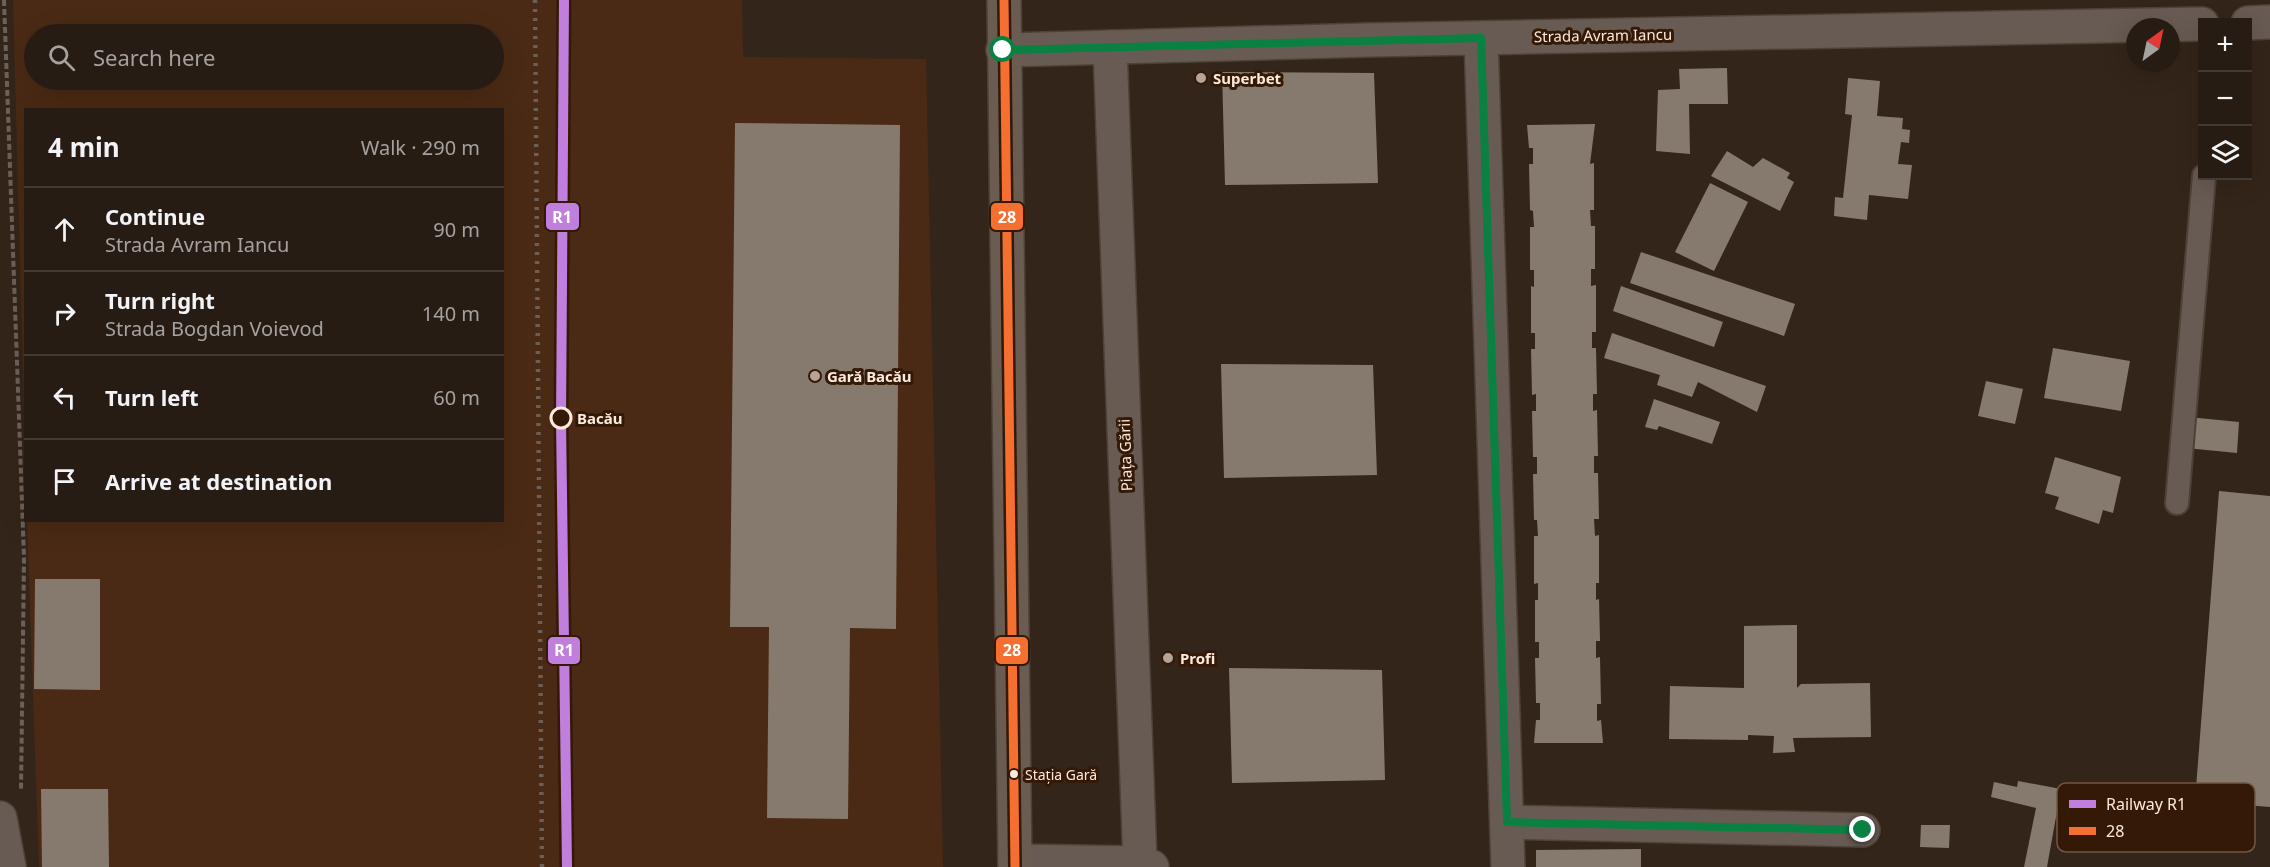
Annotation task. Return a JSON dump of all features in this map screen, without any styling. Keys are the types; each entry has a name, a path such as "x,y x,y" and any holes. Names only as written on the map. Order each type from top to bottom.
{"main road":[{"path":"1004,0 1015,864"}],"street":[{"path":"2252,23 2270,22"},
{"name":"Strada Avram Iancu","path":"1003,50 2198,24"},
{"path":"1481,38 1508,867"},
{"name":"Piața Gării","path":"1110,47 1146,865"},
{"path":"0,818 9,867"},
{"path":"1507,822 1863,830"},
{"path":"1015,864 1146,865"}],"lane":[{"path":"2177,503 2204,180"}],"path":[{"path":"4,0 24,558 21,792"}],"shaded area":[{"path":"13,0 742,0 743,57 926,59 943,867 39,867 27,522 504,522 504,108 24,108 24,413"}],"building":[{"path":"1727,68 1728,104 1689,104 1690,154 1656,151 1658,90 1680,89 1679,69"},
{"path":"1222,72 1374,73 1378,183 1225,185"},
{"path":"1848,78 1880,81 1877,116 1903,118 1902,129 1910,130 1909,143 1901,142 1898,164 1912,165 1908,199 1869,195 1867,220 1834,216 1835,197 1843,198 1852,115 1845,114"},
{"name":"Gară Bacău","path":"735,123 900,125 896,629 850,628 848,819 767,818 769,627 730,627"},
{"path":"1595,124 1590,164 1594,163 1594,210 1590,210 1591,226 1595,226 1595,269 1591,269 1591,286 1596,285 1596,332 1592,332 1592,348 1596,348 1597,394 1593,394 1593,411 1597,410 1598,456 1594,456 1594,473 1598,473 1599,519 1594,519 1595,536 1599,535 1599,583 1596,583 1596,600 1599,599 1600,641 1596,641 1596,658 1600,657 1601,704 1597,704 1597,721 1601,720 1603,743 1534,743 1536,720 1540,720 1540,703 1536,703 1535,658 1539,658 1539,642 1535,642 1535,600 1538,600 1538,583 1534,584 1534,536 1538,536 1537,520 1534,520 1533,474 1537,474 1537,457 1533,457 1532,411 1536,411 1536,394 1532,395 1531,349 1535,349 1535,333 1531,333 1531,286 1534,287 1534,270 1530,270 1530,227 1534,227 1533,211 1530,210 1529,164 1533,164 1533,148 1529,148 1527,125"},
{"path":"1727,151 1753,167 1763,158 1790,173 1787,178 1794,182 1780,211 1711,176"},
{"path":"1710,183 1748,202 1714,271 1675,252"},
{"path":"1641,252 1795,304 1784,336 1630,283"},
{"path":"1621,286 1723,322 1714,347 1613,311"},
{"path":"1612,333 1766,386 1757,412 1698,382 1692,397 1657,385 1660,375 1604,358"},
{"path":"2053,348 2130,361 2121,411 2044,398"},
{"path":"1221,364 1373,365 1377,475 1224,478"},
{"path":"1986,381 2023,389 2015,424 1978,416"},
{"path":"1654,399 1720,422 1712,444 1659,426 1657,430 1645,427"},
{"path":"2178,416 2239,422 2237,453 2176,447"},
{"path":"2055,457 2121,477 2113,513 2103,510 2099,524 2055,509 2059,497 2045,493"},
{"path":"2219,491 2270,496 2270,807 2255,806 2255,783 2196,783"},
{"path":"35,579 100,579 100,690 34,689"},
{"path":"1797,625 1797,688 1801,684 1870,683 1871,737 1793,738 1795,752 1773,753 1774,736 1748,735 1748,740 1669,739 1670,686 1744,688 1744,626"},
{"path":"1229,668 1382,670 1385,780 1232,783"},
{"path":"2018,781 2057,788 2057,811 2047,867 2024,867 2036,808 1991,797 1994,782 2017,787"},
{"path":"41,789 108,789 109,867 42,867"},
{"path":"1921,825 1950,825 1949,848 1920,847"},
{"path":"1641,849 1641,867 1536,867 1536,850"}],"railway":[{"path":"535,0 542,867"}],"rail line":[{"name":"R1","path":"564,0 561,420 567,867"}],"transit line":[{"name":"28","path":"1004,0 1015,867"}],"place":[{"name":"Superbet","path":"1201,78"},
{"name":"Gară Bacău","path":"815,376"},
{"name":"Bacău","path":"561,418"},
{"name":"Profi","path":"1168,658"},
{"name":"Stația Gară","path":"1014,774"}],"route":[{"path":"1003,50 1481,38 1507,822 1863,830"}]}
